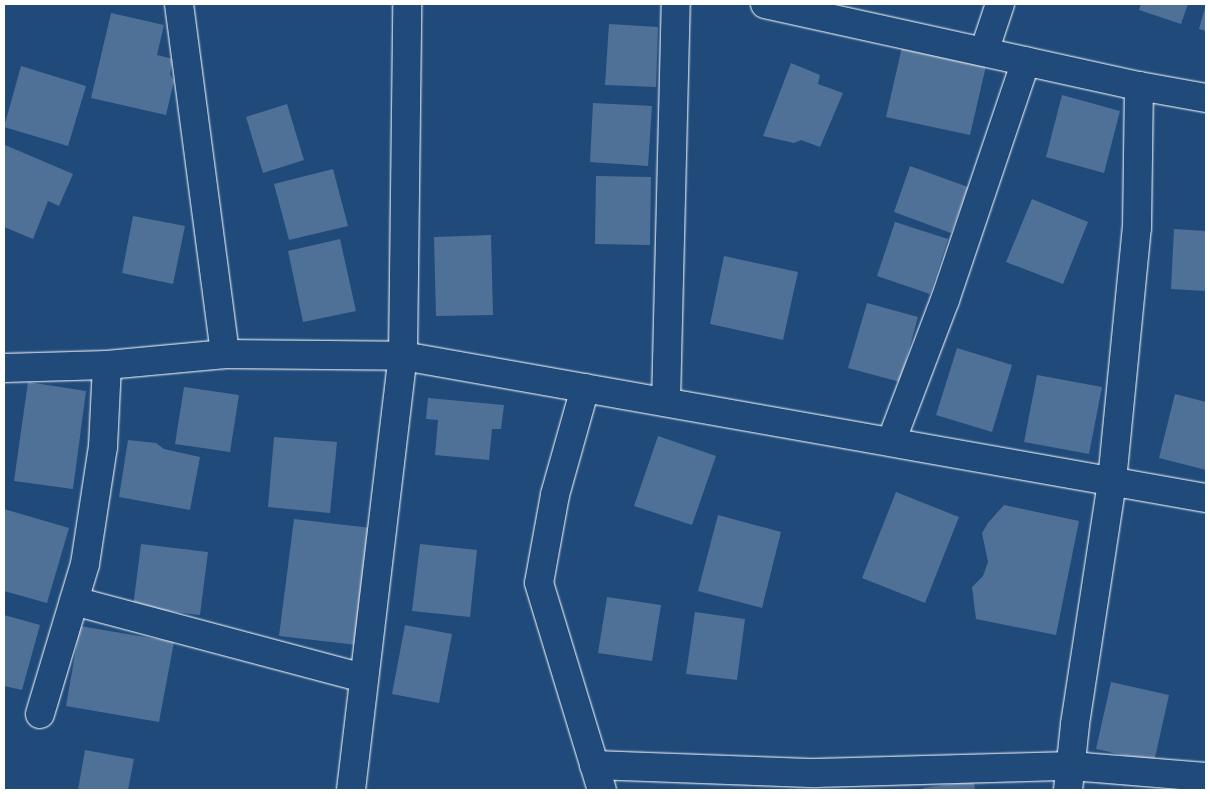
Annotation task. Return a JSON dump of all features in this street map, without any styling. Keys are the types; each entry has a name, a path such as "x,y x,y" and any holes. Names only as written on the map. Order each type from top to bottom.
{"street":[{"path":"179,4 225,354"},
{"path":"351,790 403,356 407,4"},
{"path":"666,402 676,4"},
{"path":"765,4 1140,86 1206,98"},
{"path":"984,52 1000,4"},
{"path":"891,442 945,300 1026,61"},
{"path":"1069,778 1076,714 1112,481 1137,228 1140,86"},
{"path":"4,368 107,366 225,354 403,356 1206,498"},
{"path":"40,714 85,564 103,447 107,366"},
{"path":"586,388 555,495 538,583 602,790"},
{"path":"74,601 363,678"},
{"path":"594,765 816,773 1069,778 1206,777"}],"building":[{"path":"1141,4 1188,4 1181,24 1139,10"},
{"path":"1206,4 1206,31 1199,29"},
{"path":"111,13 164,25 157,55 173,59 170,74 174,81 166,115 91,98"},
{"path":"609,24 658,27 656,87 605,85"},
{"path":"902,47 986,66 970,135 886,117"},
{"path":"791,63 820,75 818,84 843,93 820,147 801,140 794,143 763,136"},
{"path":"21,66 86,86 68,146 4,127"},
{"path":"1062,95 1120,111 1104,173 1046,157"},
{"path":"593,103 652,106 648,166 590,162"},
{"path":"287,104 304,160 263,173 246,117"},
{"path":"5,145 73,174 59,206 48,201 33,239 4,227"},
{"path":"910,166 968,187 951,233 894,212"},
{"path":"333,169 348,226 289,240 274,184"},
{"path":"596,176 651,177 650,245 595,244"},
{"path":"1032,199 1088,222 1063,284 1006,262"},
{"path":"133,216 185,226 173,284 122,273"},
{"path":"895,222 948,239 930,294 877,276"},
{"path":"1174,229 1206,231 1206,291 1171,289"},
{"path":"491,235 493,315 436,316 434,237"},
{"path":"340,239 356,311 303,322 288,251"},
{"path":"724,256 798,272 783,340 710,324"},
{"path":"867,303 918,317 900,382 848,368"},
{"path":"957,348 1012,365 992,432 936,415"},
{"path":"1037,375 1102,387 1089,454 1024,442"},
{"path":"28,382 86,391 73,489 14,481"},
{"path":"184,387 239,395 230,452 175,444"},
{"path":"1175,394 1206,402 1206,470 1159,458"},
{"path":"428,398 504,405 501,429 492,429 489,460 435,455 438,420 426,419"},
{"path":"658,436 716,456 692,525 634,506"},
{"path":"274,437 337,442 330,513 268,507"},
{"path":"128,440 156,443 164,449 200,457 190,510 119,497"},
{"path":"896,492 959,517 925,603 862,578"},
{"path":"1004,505 1079,521 1056,635 976,619 972,587 983,576 988,562 982,533"},
{"path":"4,509 69,528 47,603 4,591"},
{"path":"718,515 781,532 762,608 698,591"},
{"path":"294,519 371,528 357,645 279,636"},
{"path":"141,544 208,552 200,615 133,607"},
{"path":"420,544 477,550 470,617 412,611"},
{"path":"607,597 661,605 652,661 598,653"},
{"path":"695,612 745,619 737,680 686,674"},
{"path":"4,615 40,625 22,690 4,686"},
{"path":"405,625 452,634 439,703 392,694"},
{"path":"80,626 174,642 159,722 66,706"},
{"path":"1111,682 1169,695 1154,762 1096,749"},
{"path":"85,750 134,759 128,790 78,790"},
{"path":"974,781 975,790 924,790 923,788"}]}
